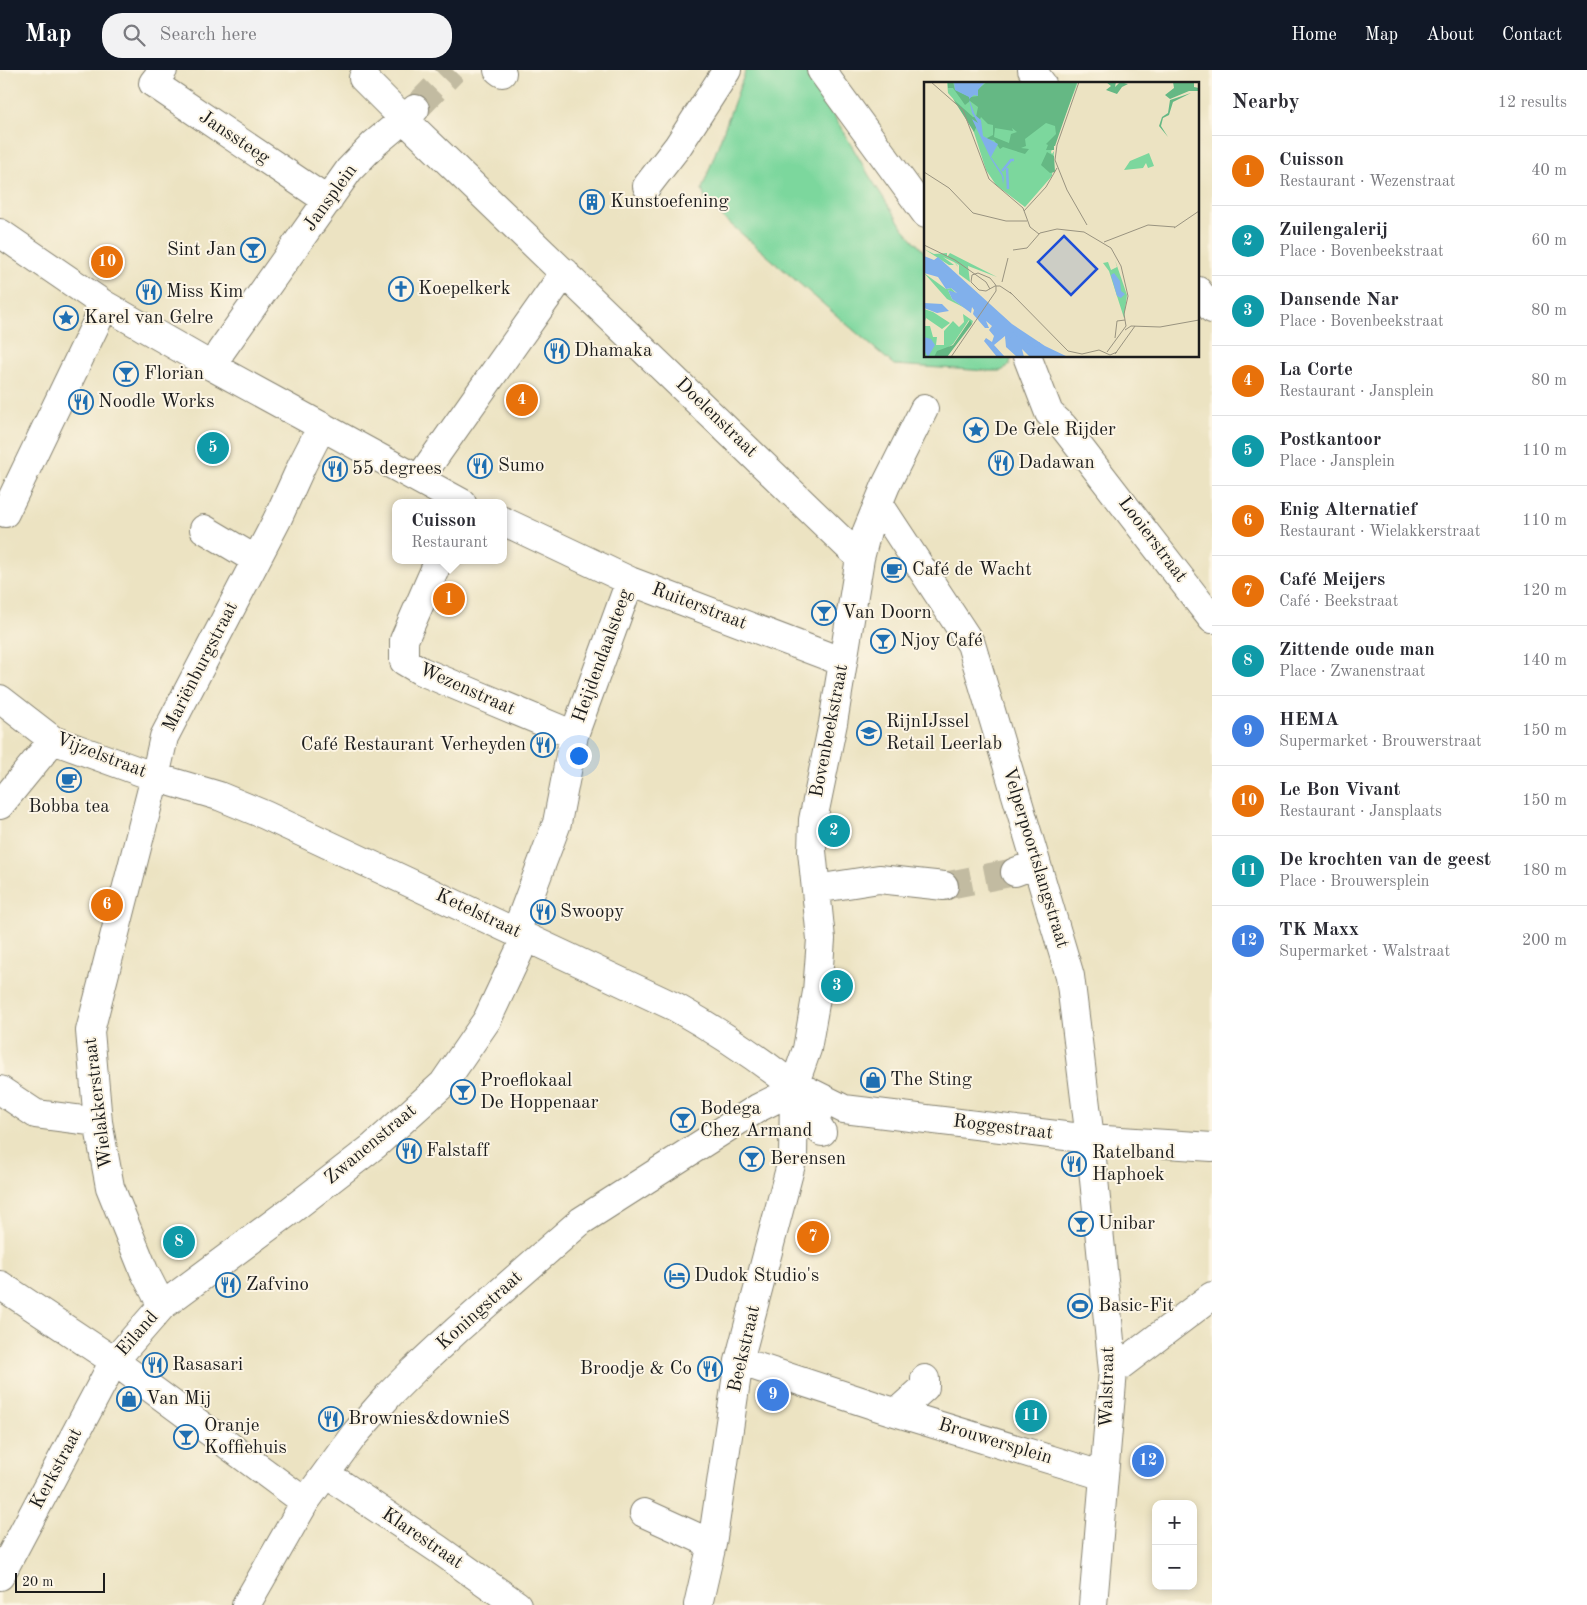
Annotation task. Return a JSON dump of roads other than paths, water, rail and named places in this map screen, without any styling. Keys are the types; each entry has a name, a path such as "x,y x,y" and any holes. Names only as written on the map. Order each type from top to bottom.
{"street":[{"name":"Janssteeg","path":"163,70 153,83 328,201"},
{"path":"647,186 678,146 727,70"},
{"path":"821,70 924,211"},
{"path":"1032,70 1041,82"},
{"path":"363,78 410,114 568,276 419,479"},
{"name":"Jansplein","path":"213,367 222,351 349,170 374,144 410,114"},
{"path":"0,233 106,304 213,367 455,499"},
{"name":"Doelenstraat","path":"568,276 860,558"},
{"path":"1200,294 1212,309"},
{"path":"5,512 106,304"},
{"name":"Looierstraat","path":"1028,358 1049,413 1063,426 1212,619"},
{"path":"879,504 898,458 924,409"},
{"name":"Mariënburgstraat","path":"155,777 164,736 256,560 322,426"},
{"name":"Bovenbeekstraat","path":"794,1088 807,1049 817,992 821,939 812,851 813,820 843,662 860,558 867,531 879,504"},
{"name":"Velperpoortslangstraat","path":"879,504 971,644 1026,868 1070,976 1090,1139"},
{"name":"Ruiterstraat","path":"507,523 630,581 843,662"},
{"path":"204,529 256,560"},
{"name":"Wezenstraat","path":"437,564 404,640 404,661 420,672 574,735"},
{"name":"Heijdendaalsteeg","path":"521,935 557,824 574,735 630,581"},
{"name":"Vijzelstraat","path":"0,699 53,740 155,777"},
{"path":"0,805 53,740"},
{"name":"Ketelstraat","path":"155,777 219,796 265,815 675,1007 714,1029 761,1061 794,1088"},
{"name":"Wielakkerstraat","path":"155,777 90,1031 98,1122 110,1187 144,1271 162,1306"},
{"path":"816,889 879,878 944,886"},
{"name":"Zwanenstraat","path":"162,1306 374,1146 442,1084 487,1020 521,935"},
{"path":"794,1088 822,1132"},
{"name":"Roggestraat","path":"794,1088 844,1109 1090,1139 1212,1147"},
{"name":"Beekstraat","path":"698,1605 712,1544 739,1361 793,1157 794,1088"},
{"name":"Koningstraat","path":"246,1605 305,1502 354,1435 389,1395 457,1330 581,1221 758,1108 794,1088"},
{"path":"0,1090 36,1114 98,1122"},
{"name":"Walstraat","path":"1090,1139 1112,1371 1093,1605"},
{"path":"0,1284 114,1362 305,1502"},
{"path":"1112,1371 1212,1296"},
{"name":"Eiland","path":"114,1362 162,1306"},
{"name":"Brouwersplein","path":"739,1361 1104,1476"},
{"name":"Kerkstraat","path":"0,1576 114,1362"},
{"path":"891,1410 925,1387 925,1379"},
{"name":"Klarestraat","path":"326,1474 517,1605"},
{"path":"644,1513 712,1544"}],"tunnel":[{"path":"415,109 453,70"},
{"path":"944,886 1015,872"}],"place":[{"name":"Kunstoefening","path":"592,202"},
{"name":"Sint Jan","path":"253,250"},
{"name":"Le Bon Vivant","path":"107,262"},
{"name":"Koepelkerk","path":"401,289"},
{"name":"Miss Kim","path":"149,292"},
{"name":"Karel van Gelre","path":"66,318"},
{"name":"Dhamaka","path":"557,351"},
{"name":"Florian","path":"126,374"},
{"name":"La Corte","path":"522,400"},
{"name":"Noodle Works","path":"81,402"},
{"name":"De Gele Rijder","path":"976,430"},
{"name":"Postkantoor","path":"213,448"},
{"name":"Dadawan","path":"1001,463"},
{"name":"Sumo","path":"480,466"},
{"name":"55 degrees","path":"335,469"},
{"name":"Café de Wacht","path":"894,570"},
{"name":"Cuisson","path":"449,599"},
{"name":"Van Doorn","path":"824,613"},
{"name":"Njoy Café","path":"883,641"},
{"name":"RijnIJssel Retail Leerlab","path":"869,733"},
{"name":"Café Restaurant Verheyden","path":"543,745"},
{"name":"Bobba tea","path":"69,780"},
{"name":"Zuilengalerij","path":"834,831"},
{"name":"Enig Alternatief","path":"107,905"},
{"name":"Swoopy","path":"543,912"},
{"name":"Dansende Nar","path":"837,986"},
{"name":"The Sting","path":"873,1080"},
{"name":"Proeflokaal De Hoppenaar","path":"463,1092"},
{"name":"Bodega Chez Armand","path":"683,1120"},
{"name":"Falstaff","path":"409,1151"},
{"name":"Berensen","path":"752,1159"},
{"name":"Ratelband Haphoek","path":"1074,1164"},
{"name":"Unibar","path":"1081,1224"},
{"name":"Café Meijers","path":"813,1237"},
{"name":"Zittende oude man","path":"179,1242"},
{"name":"Dudok Studio's","path":"677,1276"},
{"name":"Zafvino","path":"228,1285"},
{"name":"Basic-Fit","path":"1080,1306"},
{"name":"Rasasari","path":"155,1365"},
{"name":"Broodje & Co","path":"710,1369"},
{"name":"HEMA","path":"773,1395"},
{"name":"Van Mij","path":"129,1399"},
{"name":"De krochten van de geest","path":"1031,1416"},
{"name":"Brownies&downieS","path":"331,1419"},
{"name":"Oranje Koffiehuis","path":"186,1437"},
{"name":"TK Maxx","path":"1148,1461"}]}
